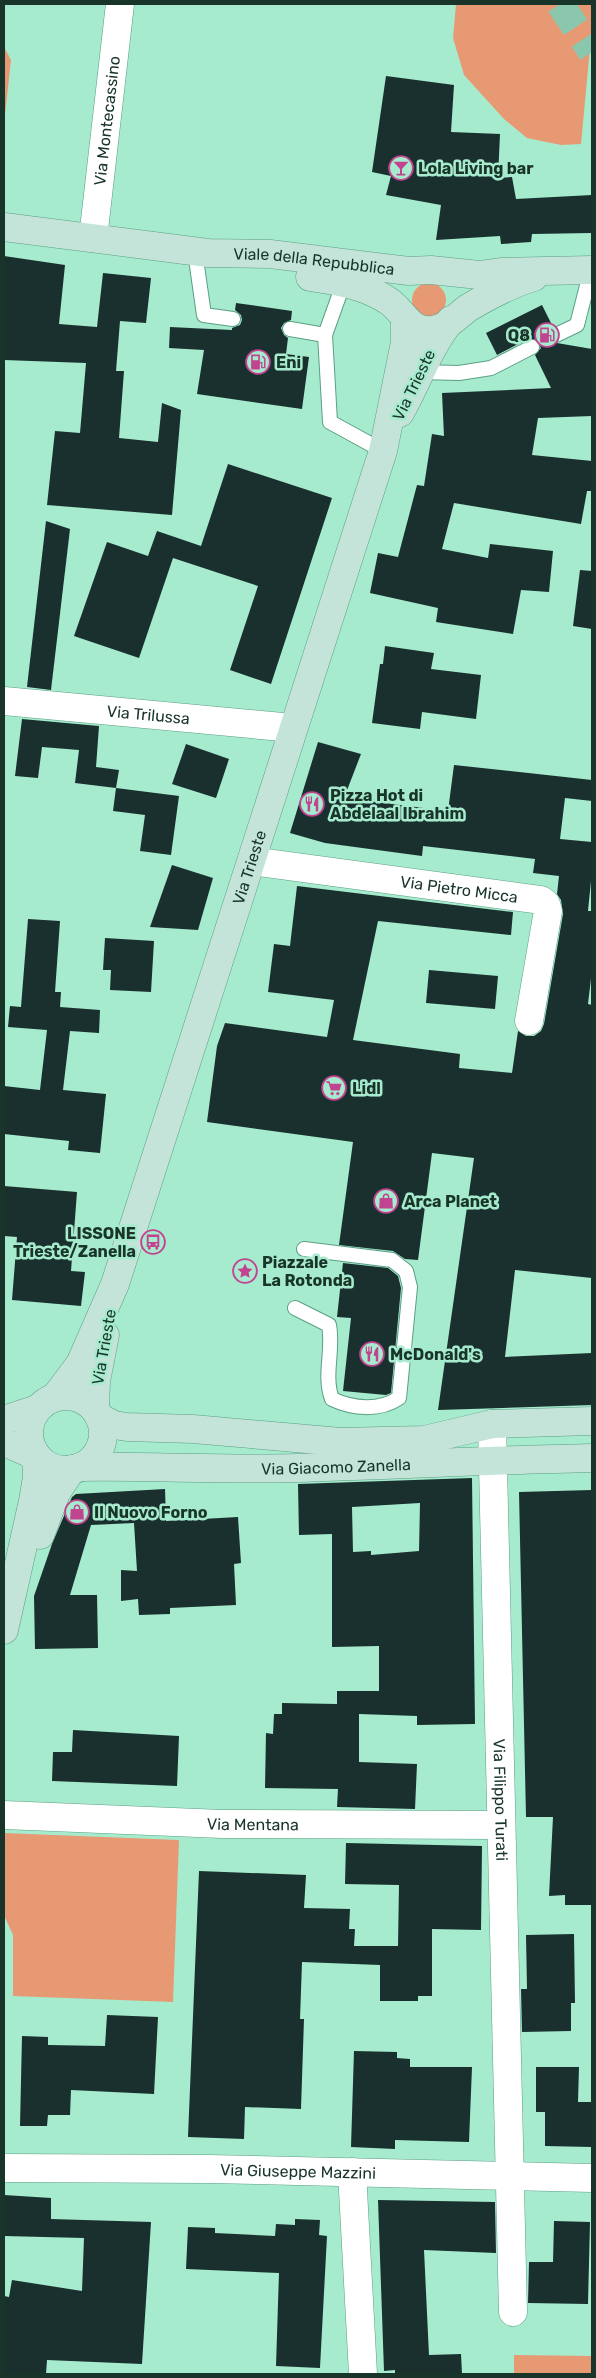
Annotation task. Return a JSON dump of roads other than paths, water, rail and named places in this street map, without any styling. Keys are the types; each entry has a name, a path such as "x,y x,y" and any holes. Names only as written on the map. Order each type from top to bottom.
{"street":[{"name":"Via Montecassino","path":"93,238 120,4"},
{"name":"Viale della Repubblica","path":"4,227 202,252 264,254 431,272 479,275 507,272 592,270"},
{"name":"Viale della Repubblica","path":"202,252 267,270 356,285 385,298 422,330 432,331 450,322 468,308 502,291 528,279 555,272"},
{"name":"Viale della Repubblica","path":"403,315 400,291 412,275 431,272"},
{"path":"431,272 456,286 459,295 459,305 450,322"},
{"name":"Via Trieste","path":"47,1402 80,1364 115,1284 383,451 405,342 403,315"},
{"name":"Via Trieste","path":"383,451 437,338 450,322"},
{"name":"Via Trilussa","path":"4,701 293,728"},
{"name":"Via Pietro Micca","path":"252,861 541,900 546,904 548,911 529,1021"},
{"name":"Via Trieste","path":"97,1414 98,1370 115,1284"},
{"path":"4,1420 47,1402 79,1398 97,1414 103,1434 99,1450 94,1457 76,1468 56,1493 25,1580 5,1627"},
{"path":"5,1627 33,1501 36,1456 30,1444 28,1430 32,1416 47,1402"},
{"name":"Via Giacomo Zanella","path":"97,1414 114,1425 127,1427 193,1429 341,1442 424,1440 492,1424 592,1421"},
{"name":"Via Filippo Turati","path":"492,1424 513,2312"},
{"path":"4,1442 36,1456 51,1467 76,1468"},
{"name":"Via Giacomo Zanella","path":"76,1468 133,1465 187,1469 296,1468 592,1458"},
{"name":"Via Mentana","path":"4,1815 222,1824 501,1825"},
{"name":"Via Giuseppe Mazzini","path":"4,2168 199,2169 592,2178"},
{"path":"352,2172 363,2374"}],"lane":[{"path":"202,252 204,314 234,319"},
{"path":"556,335 577,325 592,270"},
{"path":"344,282 325,334 330,422 383,451"},
{"path":"290,328 325,334"},
{"path":"420,372 459,373 491,368 532,348"},
{"path":"295,1308 329,1324 332,1338 327,1381 332,1399 360,1408 390,1404 399,1398 410,1287 406,1271 392,1260 304,1248"}],"tunnel":[{"path":"560,4 592,52"}],"place":[{"name":"Lola Living bar","path":"401,168"},
{"name":"Q8","path":"547,335"},
{"name":"Eni","path":"258,362"},
{"name":"Pizza Hot di Abdelaal Ibrahim","path":"312,804"},
{"name":"Lidl","path":"334,1088"},
{"name":"Arca Planet","path":"386,1201"},
{"name":"LISSONE Trieste/Zanella","path":"153,1242"},
{"name":"Piazzale La Rotonda","path":"245,1271"},
{"name":"McDonald's","path":"372,1354"},
{"name":"Il Nuovo Forno","path":"77,1512"}]}
